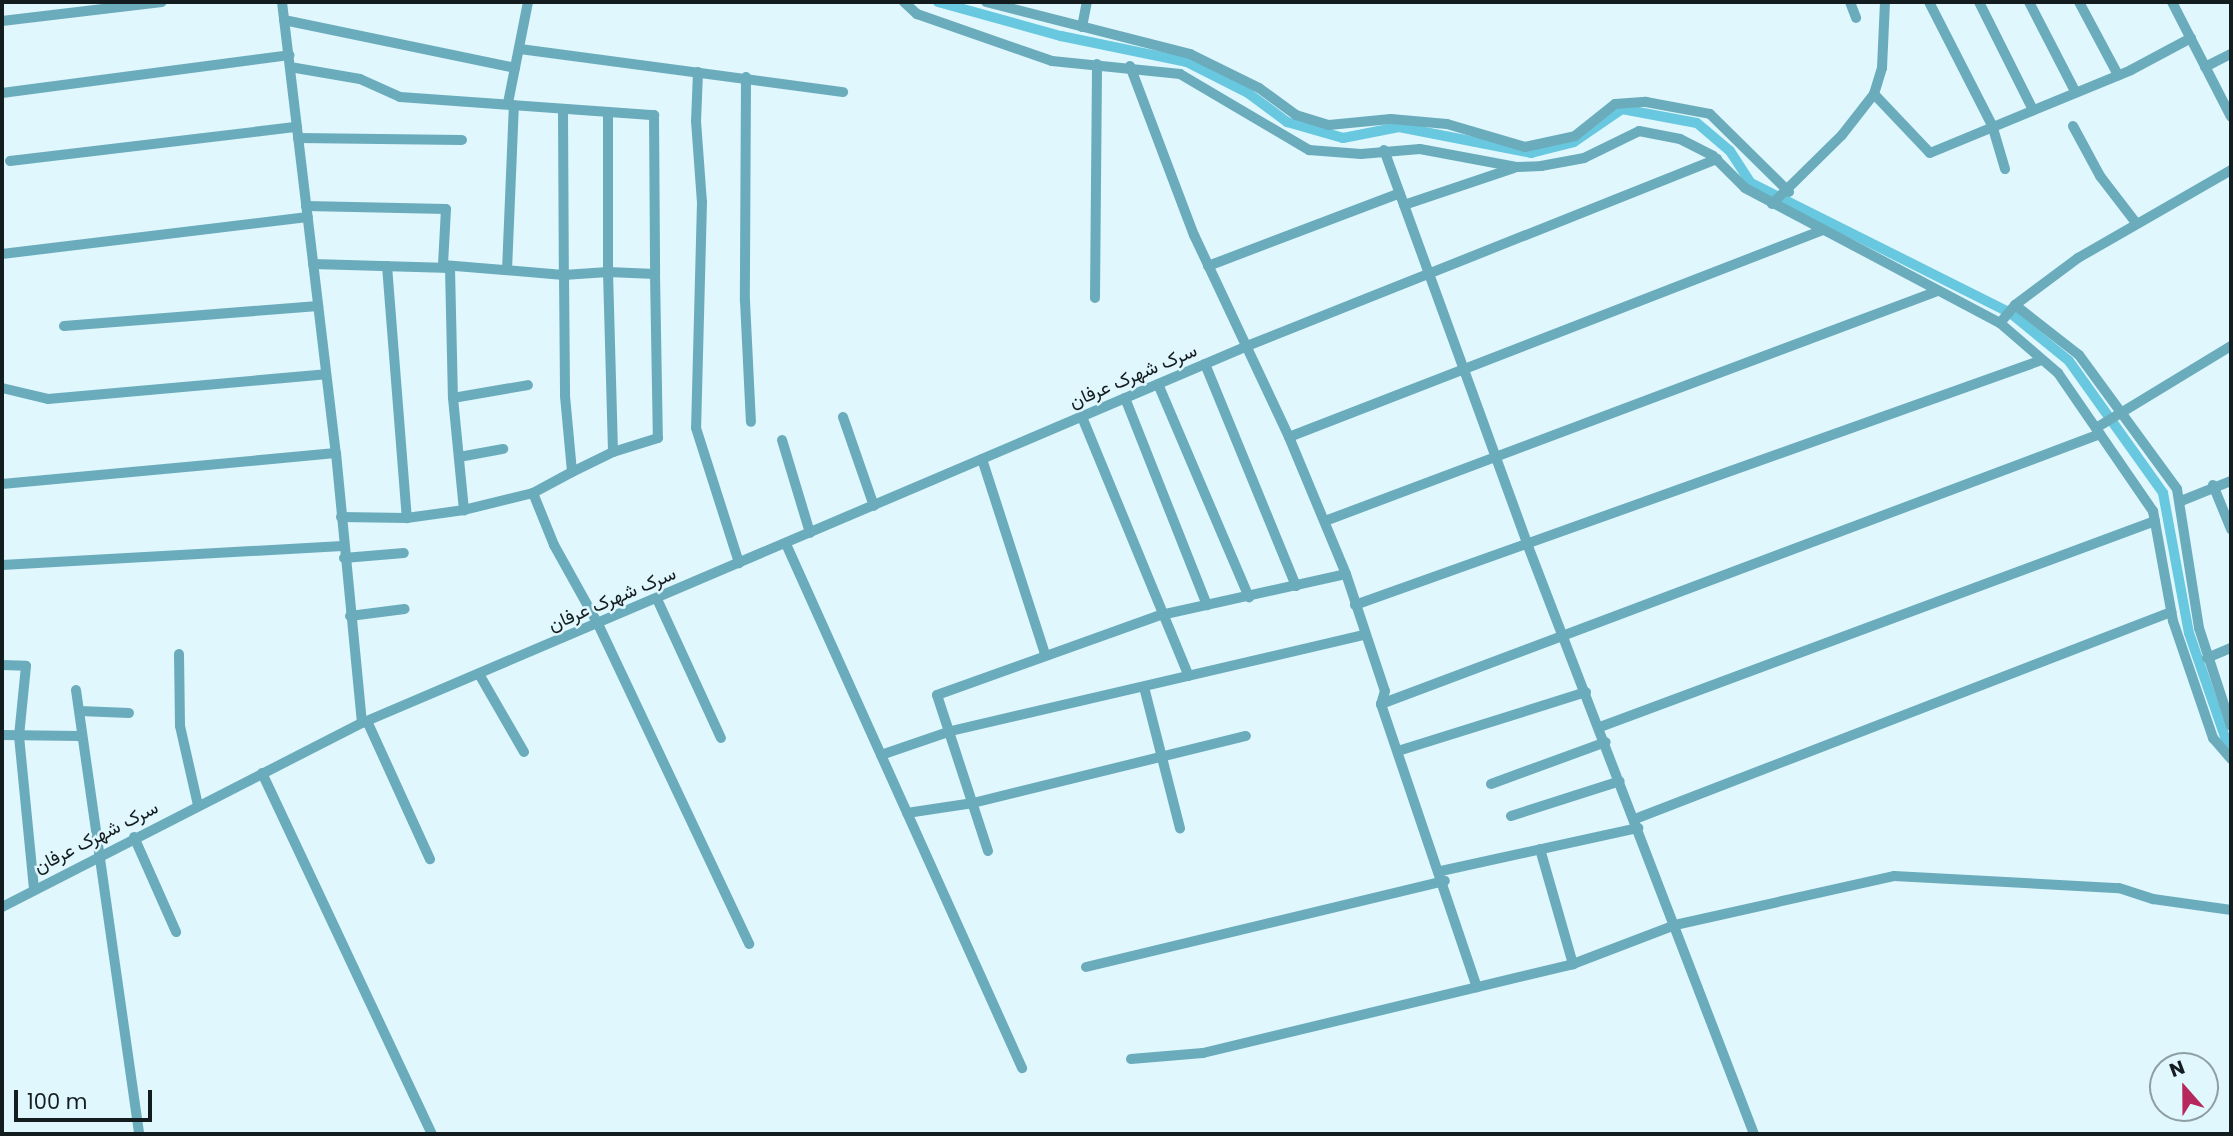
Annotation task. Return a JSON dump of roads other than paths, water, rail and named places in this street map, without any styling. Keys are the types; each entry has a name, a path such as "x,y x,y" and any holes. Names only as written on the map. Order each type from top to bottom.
{"street":[{"path":"2,21 162,2"},
{"path":"282,2 336,453 342,546 364,722 430,859"},
{"path":"507,270 511,104 528,2"},
{"path":"904,2 917,14 1052,61 1130,66 1180,74 1309,150 1420,149 1516,167"},
{"path":"986,2 1009,5 1188,54 1259,89 1296,115 1329,125 1391,119 1447,124 1525,147 1575,136 1615,104 1646,102 1710,114 1780,198 1823,230 1935,292 2002,320 2039,361 2057,373 2153,511 2171,612 2213,738 2231,759"},
{"path":"1082,27 1087,2"},
{"path":"1850,2 1856,19"},
{"path":"1780,198 1874,94 1882,68 1885,2"},
{"path":"1929,2 1992,125 2005,169"},
{"path":"1979,2 2033,110"},
{"path":"2029,2 2075,91"},
{"path":"2079,2 2118,75"},
{"path":"2172,2 2231,117"},
{"path":"284,20 515,68"},
{"path":"1874,94 1930,153 1992,125 2118,75 2191,38"},
{"path":"520,49 843,92"},
{"path":"1180,74 1188,54"},
{"path":"2205,67 2231,54"},
{"path":"2,93 289,61 360,79 400,97 654,115 658,438 613,452 533,493 464,510 407,518 341,517"},
{"path":"1095,298 1097,64"},
{"path":"1130,66 1208,266 1289,436 1346,574 1364,635 1385,691 1381,704 1443,876 1478,987"},
{"path":"698,72 696,121 702,202 696,428 739,563"},
{"path":"746,77 745,301 751,422"},
{"path":"563,110 565,396 572,472"},
{"path":"608,113 608,272 613,452"},
{"path":"2073,126 2100,176 2136,223"},
{"path":"1404,205 1516,167 1584,158 1639,131 1680,139 1717,159 1745,188 1780,198"},
{"path":"10,161 298,132 462,140"},
{"path":"1384,150 1499,458 1528,546 1567,638 1754,1134"},
{"name":"سرک شهرک عرفان","path":"2,907 34,888 364,722 1247,346 1717,159"},
{"path":"2002,320 2015,305 2078,258 2231,170"},
{"path":"1208,266 1400,193"},
{"path":"2,254 307,211 446,209 443,265 450,268"},
{"path":"1289,436 1823,230"},
{"path":"313,264 507,270 564,275 608,272 655,274"},
{"path":"387,265 407,518"},
{"path":"450,268 453,398 464,510"},
{"path":"1325,521 1499,458 1935,292"},
{"path":"2015,305 2079,355 2123,412 2181,501 2207,658 2231,726"},
{"path":"64,326 318,306"},
{"path":"1381,704 1567,638 2098,431 2123,412 2231,346"},
{"path":"1355,605 1528,546 2039,361"},
{"path":"1205,364 1296,586"},
{"path":"2,388 48,399 326,374"},
{"path":"1158,384 1249,597"},
{"path":"453,398 528,385"},
{"path":"1125,398 1207,606"},
{"path":"843,417 874,506"},
{"path":"1082,417 1161,615 1189,676"},
{"path":"782,440 810,533"},
{"path":"459,457 503,449"},
{"path":"2,484 336,453"},
{"path":"982,459 1045,654"},
{"path":"2181,501 2231,481"},
{"path":"2214,487 2231,529"},
{"path":"533,493 554,545 598,624 749,944"},
{"path":"1600,727 2155,521"},
{"path":"786,544 1022,1068"},
{"path":"2,565 342,546"},
{"path":"344,558 404,553"},
{"path":"988,850 937,695 1045,654 1161,615 1346,574"},
{"path":"657,599 721,738"},
{"path":"350,616 405,609"},
{"path":"1086,967 1443,876 1636,823 2171,612"},
{"path":"881,755 951,731 1364,635"},
{"path":"2207,658 2231,648"},
{"path":"179,654 180,726 198,805"},
{"path":"2,665 26,666 19,736 34,888"},
{"path":"479,674 524,752"},
{"path":"1144,687 1180,828"},
{"path":"76,690 80,711 80,736 101,854 139,1134"},
{"path":"1398,751 1586,692"},
{"path":"80,711 129,713"},
{"path":"2,734 80,736"},
{"path":"907,813 973,803 1246,736"},
{"path":"1490,784 1605,742"},
{"path":"262,773 432,1134"},
{"path":"1511,816 1620,781"},
{"path":"134,837 176,932"},
{"path":"1540,849 1573,964"},
{"path":"1131,1059 1203,1053 1573,964 1675,925 1894,876 2119,888 2153,899 2231,910"}],"waterway":[{"path":"938,2 1061,36 1187,62 1248,93 1287,122 1343,138 1399,127 1531,153 1574,142 1622,109 1697,123 1730,151 1751,183 2009,312 2069,361 2163,493 2189,633 2225,737 2231,745"}]}
